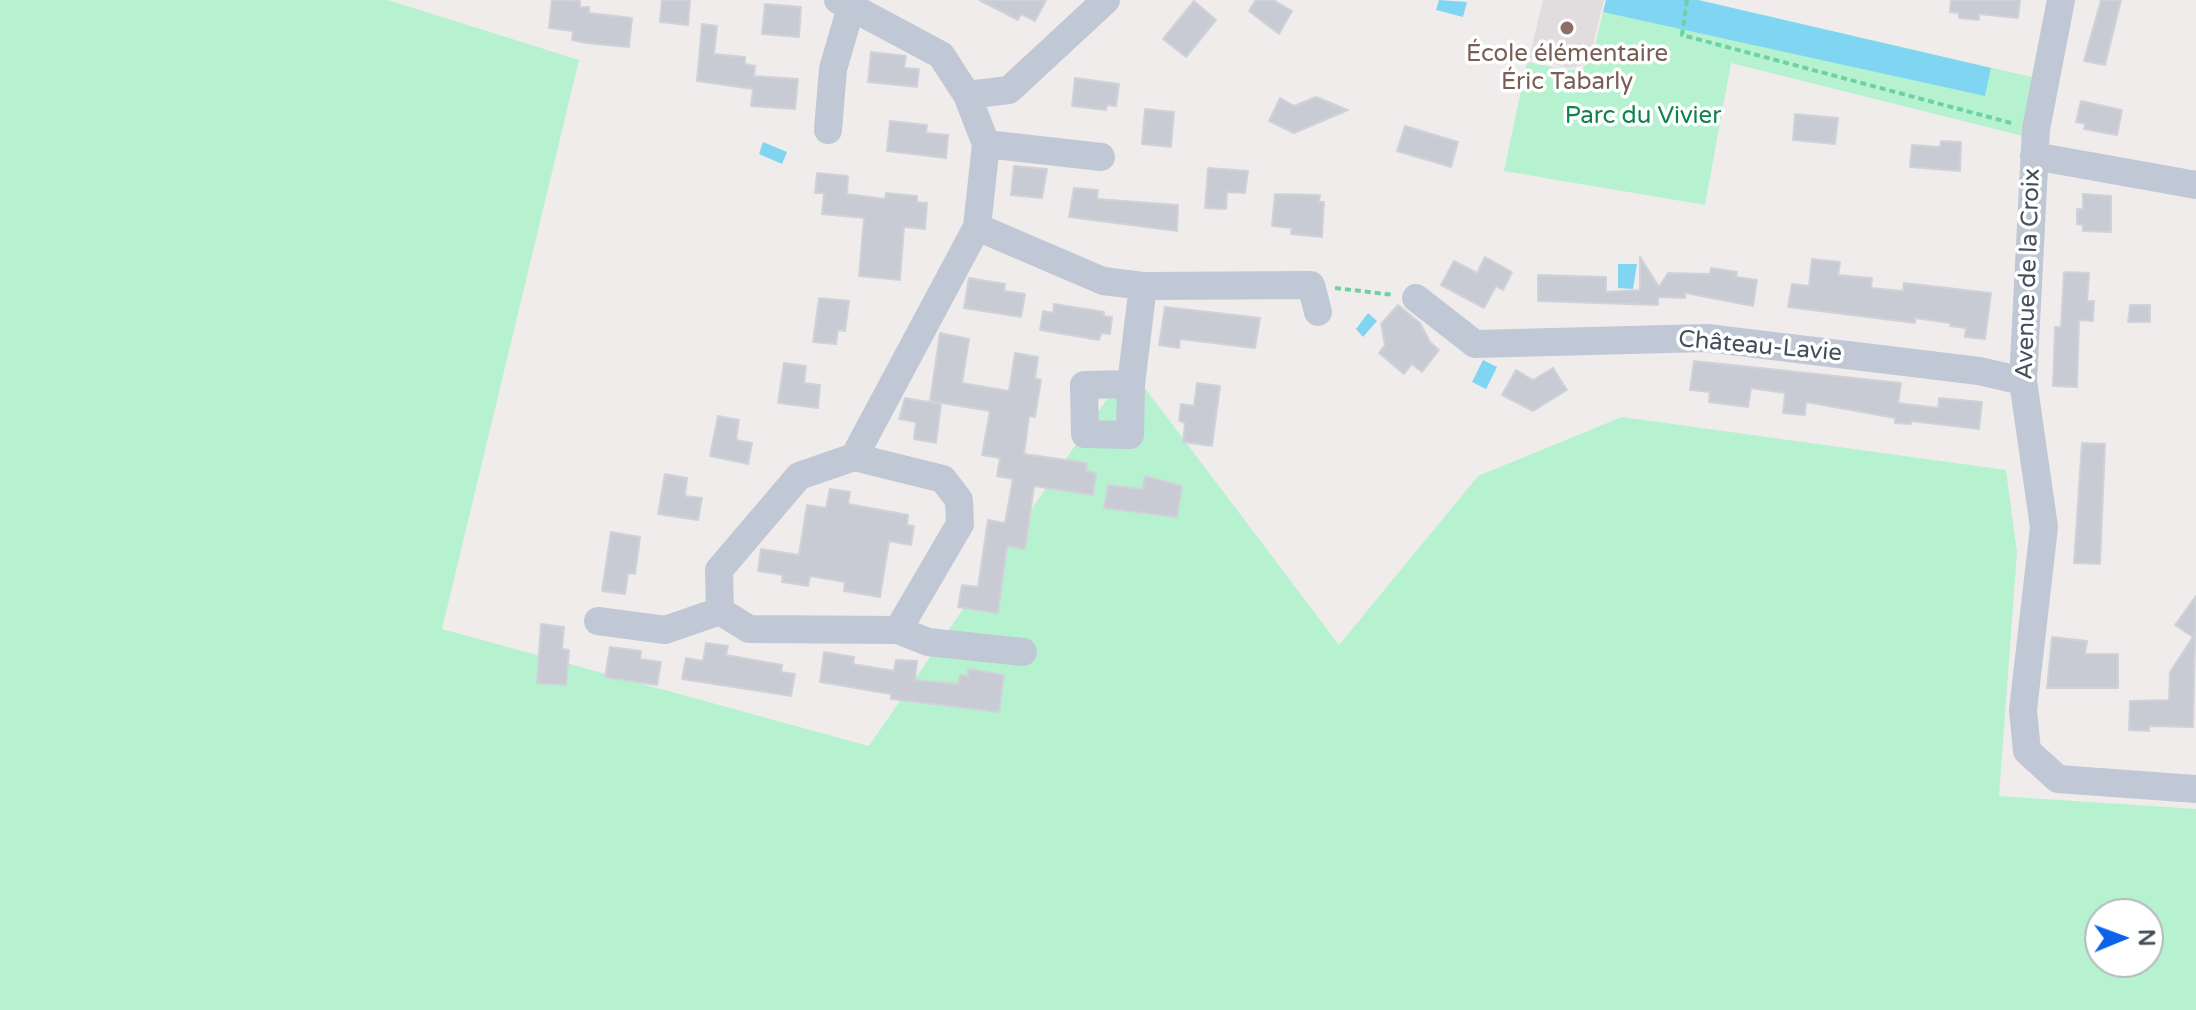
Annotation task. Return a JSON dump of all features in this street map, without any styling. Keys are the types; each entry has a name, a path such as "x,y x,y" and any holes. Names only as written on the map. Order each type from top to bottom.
{"street":[{"path":"967,95 1009,90 1106,0"},
{"name":"Avenue de la Croix","path":"2061,0 2035,142 2023,381 2044,527 2023,710 2027,751 2058,779 2196,789"},
{"path":"828,130 833,69 844,4 941,55 967,95 986,144 977,227 854,457"},
{"path":"2035,142 2196,185"},
{"path":"986,144 1101,157"},
{"path":"977,227 1103,281 1315,298"},
{"path":"1131,384 1143,286"},
{"name":"Château-Lavie","path":"1416,298 1475,344 1707,338 1979,371 2023,381"},
{"path":"720,611 719,570 799,476 854,457 943,479 959,500 960,524 898,630"},
{"path":"598,621 665,630 720,611"},
{"path":"720,611 749,629 898,630 928,642 1023,652"}],"path":[{"path":"1687,0 1682,35 2035,142"},
{"path":"1315,298 1416,298"}],"shaded area":[{"name":"École élémentaire Éric Tabarly","path":"1543,0 1604,0 1590,56 1580,66 1568,68 1529,58"}],"green space":[{"path":"0,0 388,0 579,60 442,629 869,746 1129,367 1339,645 1478,476 1622,417 2006,470 2017,552 1999,796 2196,809 2196,1010 0,1010"},
{"name":"Parc du Vivier","path":"1606,0 1699,0 2036,78 2027,137 1731,63 1705,205 1504,171 1527,62 1569,70 1582,69 1592,58"}],"water":[{"path":"1439,0 1467,2 1463,17 1436,10"},
{"path":"1606,0 1698,0 1991,68 1985,96 1603,12"},
{"path":"763,142 787,152 782,164 759,154"},
{"path":"1618,264 1637,264 1633,289 1618,288"},
{"path":"1368,313 1377,321 1363,337 1356,329"},
{"path":"1483,360 1497,367 1486,389 1472,382"}],"building":[{"path":"552,0 580,1 580,7 589,7 589,13 632,18 629,47 572,40 573,31 549,28"},
{"path":"662,0 690,0 688,25 660,22"},
{"path":"979,0 1046,0 1035,21 1021,14 1018,20"},
{"path":"1256,0 1273,0 1292,11 1279,34 1249,11"},
{"path":"1951,0 2020,0 2018,18 1979,14 1979,20 1959,18 1959,13 1950,12"},
{"path":"2101,0 2121,0 2105,65 2084,61"},
{"path":"1194,1 1216,20 1186,57 1163,39"},
{"path":"765,4 801,7 799,37 762,34"},
{"path":"702,24 717,26 714,54 745,57 745,64 755,66 754,76 798,79 795,109 751,106 753,89 697,81"},
{"path":"871,52 906,56 904,68 919,69 917,87 868,82"},
{"path":"1075,78 1119,84 1116,106 1107,105 1106,110 1072,106"},
{"path":"1316,97 1348,110 1294,133 1269,121 1280,98 1294,106"},
{"path":"2081,101 2122,110 2117,135 2084,129 2085,124 2076,122"},
{"path":"1145,109 1174,112 1171,147 1142,144"},
{"path":"1795,114 1838,118 1835,144 1793,140"},
{"path":"890,121 927,125 926,133 948,135 946,158 887,151"},
{"path":"1405,126 1458,142 1451,167 1397,151"},
{"path":"1941,141 1961,142 1960,171 1910,167 1912,145 1940,147"},
{"path":"1014,166 1047,169 1042,198 1011,195"},
{"path":"1208,168 1248,171 1245,193 1227,192 1226,209 1205,208"},
{"path":"817,173 848,176 847,194 885,199 886,193 917,196 917,202 927,203 925,229 904,227 900,280 859,276 864,218 822,214 824,193 815,193"},
{"path":"1074,188 1098,190 1097,199 1178,205 1177,231 1069,217"},
{"path":"1275,194 1320,195 1319,202 1324,202 1322,237 1291,234 1292,228 1272,226"},
{"path":"2083,194 2111,196 2111,232 2083,231 2083,225 2077,224 2077,209 2083,209"},
{"path":"1485,257 1512,272 1503,290 1496,286 1484,308 1441,285 1454,261 1477,273"},
{"path":"1640,257 1659,287 1668,273 1710,274 1711,268 1737,272 1736,277 1757,280 1753,306 1685,293 1685,298 1658,297 1658,305 1538,301 1538,275 1606,277 1606,292 1640,290"},
{"path":"1812,259 1840,262 1838,275 1872,278 1871,288 1903,291 1904,283 1991,293 1985,339 1965,337 1966,328 1950,326 1950,323 1915,318 1915,323 1788,307 1792,284 1809,286"},
{"path":"2064,272 2089,273 2087,301 2094,301 2093,321 2079,320 2077,387 2053,386 2055,327 2061,327"},
{"path":"969,278 1005,284 1004,291 1025,294 1021,317 964,308"},
{"path":"819,298 849,301 845,331 838,330 836,344 813,342"},
{"path":"1054,304 1104,312 1104,316 1112,317 1110,334 1101,333 1099,340 1040,330 1043,311 1053,313"},
{"path":"1398,305 1420,323 1430,342 1439,350 1422,372 1412,364 1404,374 1379,353 1385,345 1381,324"},
{"path":"2130,305 2150,305 2150,322 2128,322"},
{"path":"1165,307 1260,318 1255,348 1180,339 1179,348 1159,345"},
{"path":"940,333 969,339 962,383 1009,391 1015,353 1038,357 1035,378 1041,380 1035,417 1029,416 1024,454 1087,463 1086,471 1096,473 1093,495 1034,486 1025,549 1007,546 998,613 958,607 962,585 978,587 988,520 1005,523 1013,479 997,476 1000,458 982,455 990,411 930,401"},
{"path":"1694,361 1901,383 1898,403 1938,408 1939,398 1982,402 1979,429 1911,421 1911,424 1895,423 1895,418 1806,402 1805,415 1783,413 1785,393 1751,388 1748,407 1709,402 1710,392 1690,390"},
{"path":"784,363 806,366 804,383 820,385 818,408 778,403"},
{"path":"1553,368 1567,390 1533,411 1502,395 1516,370 1533,380"},
{"path":"1197,383 1220,386 1212,446 1183,442 1185,423 1179,421 1181,404 1194,406"},
{"path":"905,398 941,404 936,443 914,439 916,422 899,419"},
{"path":"718,416 739,420 736,440 752,443 748,464 710,456"},
{"path":"2082,443 2105,444 2100,564 2074,563"},
{"path":"665,474 687,478 685,496 702,498 698,520 658,514"},
{"path":"1145,476 1182,486 1177,517 1104,508 1108,485 1143,489"},
{"path":"830,489 850,492 848,504 908,515 907,525 914,526 911,545 889,541 880,597 844,591 845,582 810,576 808,586 782,582 783,575 758,571 761,549 799,555 807,505 826,508"},
{"path":"611,532 640,537 635,574 628,573 625,594 602,591"},
{"path":"2196,596 2193,727 2149,726 2149,731 2129,730 2130,701 2169,700 2170,672 2193,637 2175,625"},
{"path":"541,624 564,627 562,649 569,650 566,685 537,683"},
{"path":"2052,637 2087,641 2085,654 2118,654 2118,688 2047,688"},
{"path":"706,643 728,646 726,655 782,665 781,672 795,674 791,696 682,679 686,658 703,661"},
{"path":"610,647 641,651 640,659 661,662 657,685 605,677"},
{"path":"824,652 854,657 853,664 894,671 896,660 917,661 915,680 958,684 960,675 968,676 968,669 1004,675 999,712 891,699 891,694 820,682"}],"place":[{"name":"École élémentaire Éric Tabarly","path":"1567,28"}]}
